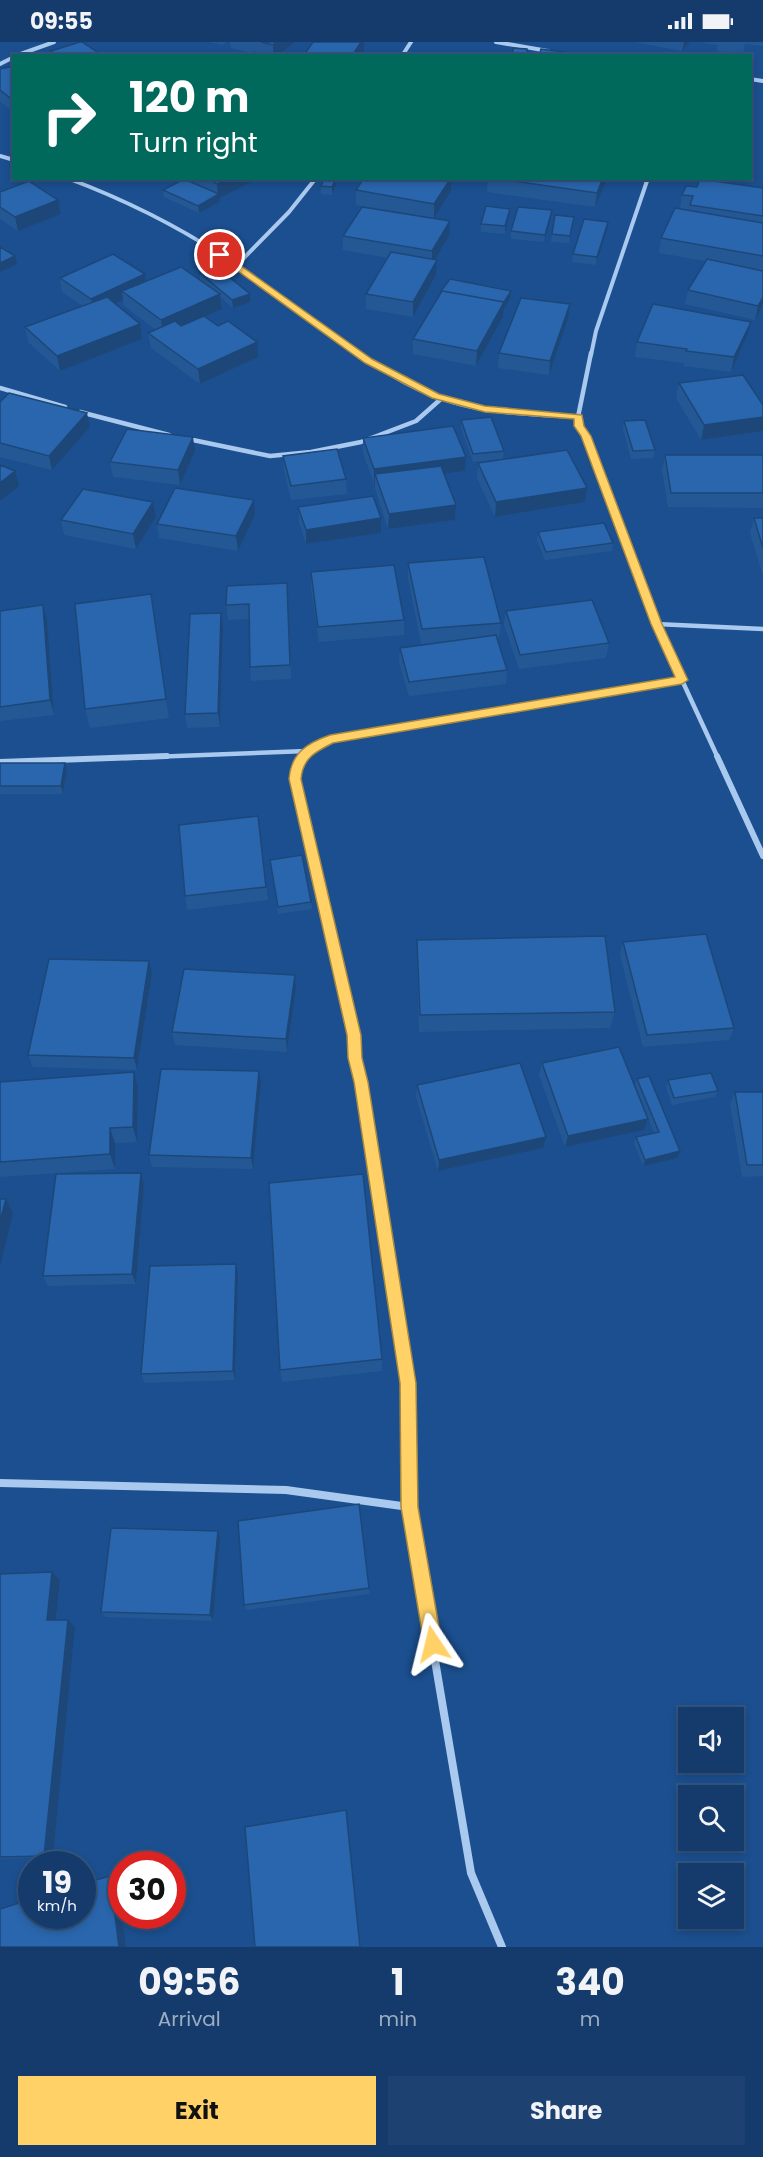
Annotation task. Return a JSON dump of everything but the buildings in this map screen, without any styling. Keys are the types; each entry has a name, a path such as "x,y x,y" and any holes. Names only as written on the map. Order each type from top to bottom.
{"street":[{"path":"20,54 54,42"},
{"path":"496,42 552,52"},
{"path":"72,180 136,205 237,265 368,361 442,398 485,409 578,417"},
{"path":"237,265 290,212 314,180"},
{"path":"647,180 596,331 578,417 579,426 586,436 656,624 763,856"},
{"path":"0,388 66,408"},
{"path":"187,439 270,456 311,452 361,441 416,421 442,398"},
{"path":"78,411 176,436"},
{"path":"656,624 763,629"},
{"path":"502,1947 471,1873 409,1507 408,1383 363,1093 355,1058 354,1035 295,779 296,765 307,751 330,739 682,680"},
{"path":"0,762 307,751"},
{"path":"0,1483 286,1490 409,1507"}],"route":[{"path":"220,255 274,291 368,361 435,396 485,409 578,417 579,426 586,436 656,624 682,680 330,739 307,751 296,765 295,779 354,1035 355,1058 361,1082 396,1303 408,1383 409,1507 433,1644"}]}
